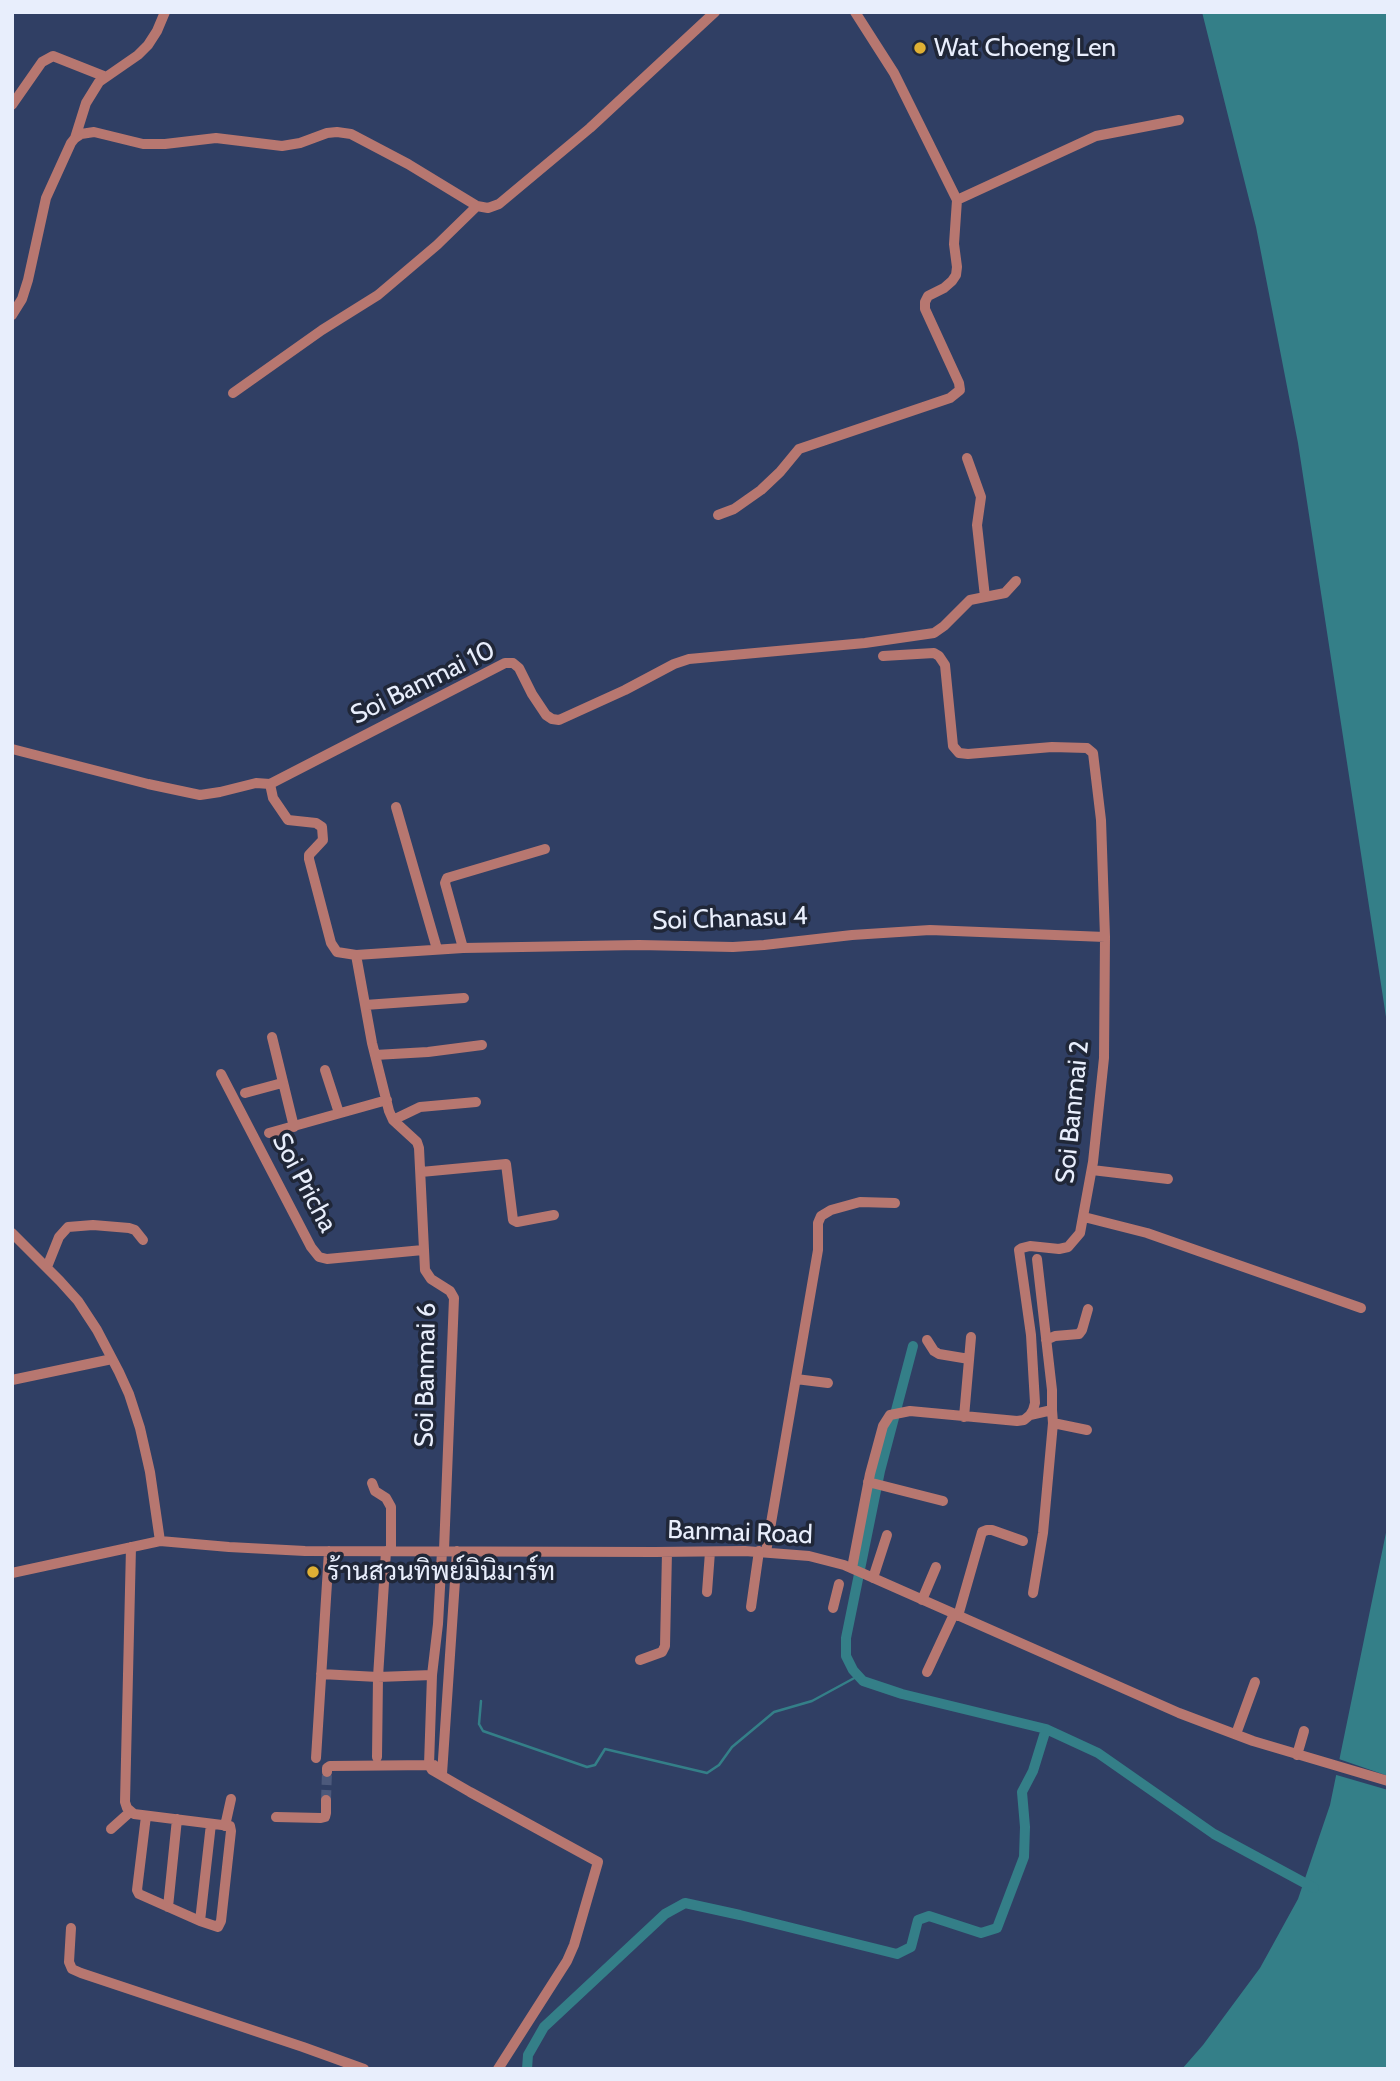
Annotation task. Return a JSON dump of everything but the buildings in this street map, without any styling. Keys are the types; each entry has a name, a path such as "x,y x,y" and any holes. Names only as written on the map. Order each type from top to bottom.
{"street":[{"path":"12,315 22,299 28,280 46,198 75,138 93,89 148,45 165,12"},
{"path":"75,138 87,132 143,144 216,138 282,146 300,143 327,133 351,134 408,164 477,206 488,208 499,204 590,128 715,12"},
{"path":"718,515 734,509 761,490 799,449 959,393 959,383 925,309 928,296 944,288 956,275 954,244 957,200 894,73 855,12"},
{"path":"12,106 42,62 53,56 106,77"},
{"path":"957,200 1096,136 1179,120"},
{"path":"233,393 377,295 437,246 477,206"},
{"path":"967,458 981,497 977,525 985,597"},
{"name":"Soi Banmai 10","path":"12,749 200,795 256,783 270,784 505,663 513,663 519,668 546,715 559,720 674,664 690,659 934,634 970,600 1005,593 1016,581"},
{"name":"Soi Banmai 2","path":"883,656 934,653 939,656 945,665 953,746 960,753 1052,747 1087,748 1093,754 1101,820 1105,937 1104,1058 1092,1170 1080,1233 1072,1243 1059,1250 1030,1246 1019,1250 1031,1335 1035,1403 1030,1415"},
{"path":"270,784 273,798 288,820 322,827 323,840 309,855 313,880 335,950 356,954"},
{"path":"396,807 437,949"},
{"path":"463,948 445,883 447,878 545,849"},
{"name":"Soi Chanasu 4","path":"356,954 463,948 744,946 930,930 1105,937"},
{"name":"Soi Banmai 6","path":"356,954 375,1055 393,1120 417,1142 419,1148 423,1250 427,1275 450,1291 455,1304 451,1354 448,1551"},
{"path":"365,1005 464,998"},
{"path":"272,1037 294,1127"},
{"path":"375,1055 482,1045"},
{"path":"325,1070 339,1114"},
{"name":"Soi Pricha","path":"221,1074 311,1247 319,1257 327,1259 423,1250"},
{"path":"245,1093 282,1083"},
{"path":"269,1133 387,1100"},
{"path":"393,1120 420,1107 476,1102"},
{"path":"421,1172 506,1164 513,1220 517,1222 554,1215"},
{"path":"1092,1170 1168,1179"},
{"path":"751,1608 796,1379 818,1250 818,1223 821,1216 831,1210 860,1202 895,1203"},
{"path":"1084,1217 1147,1233 1361,1308"},
{"path":"47,1267 59,1237 68,1227 93,1225 129,1228 135,1230 143,1240"},
{"path":"15,1239 47,1267 78,1301 97,1330 129,1394 150,1472 160,1541"},
{"path":"1033,1593 1043,1533 1053,1423 1052,1390 1037,1259"},
{"path":"1046,1340 1055,1336 1079,1334 1088,1309"},
{"path":"964,1417 971,1337"},
{"path":"927,1339 939,1354 969,1359"},
{"path":"12,1380 112,1359"},
{"path":"796,1379 828,1382"},
{"path":"834,1608 840,1581 848,1567 883,1426 890,1415 910,1411 1017,1421 1052,1410"},
{"path":"1053,1423 1087,1430"},
{"path":"868,1482 943,1501"},
{"path":"372,1483 375,1491 386,1498 391,1507 378,1677 376,1757"},
{"path":"927,1672 956,1615 982,1532 992,1530 1023,1541"},
{"path":"873,1578 887,1535"},
{"name":"Banmai Road","path":"12,1573 160,1541 329,1551 763,1552 809,1556 848,1567 1179,1713 1297,1755 1388,1781"},
{"path":"131,1547 125,1802 130,1812 146,1816 230,1826 221,1921 218,1927 142,1895 137,1889 146,1816"},
{"path":"316,1758 329,1551"},
{"path":"429,1765 432,1675 448,1551"},
{"path":"442,1769 448,1551"},
{"path":"640,1660 662,1651 665,1646 667,1552"},
{"path":"707,1592 710,1552"},
{"path":"922,1600 936,1567"},
{"path":"321,1674 378,1677 432,1675"},
{"path":"1236,1734 1255,1682"},
{"path":"1297,1755 1304,1731"},
{"path":"327,1772 330,1766 429,1765 442,1769 470,1792 598,1861 567,1961 498,2069"},
{"path":"225,1826 231,1800"},
{"path":"276,1817 325,1817 326,1800"},
{"path":"111,1829 130,1812"},
{"path":"168,1907 177,1819"},
{"path":"200,1921 211,1824"},
{"path":"71,1928 69,1962 72,1969 364,2069"}],"shaded area":[{"path":"1202,12 1388,12 1388,1030 1298,443 1256,227"},
{"path":"1388,1523 1388,2069 1182,2069 1260,1968 1298,1899 1330,1805"}],"pier":[{"path":"1336,1758 1388,1776 1388,1790 1333,1774"}],"waterway":[{"path":"913,1346 880,1471 846,1638 846,1656 853,1670 863,1681 902,1694 1046,1729 1098,1753 1214,1834 1314,1888"},
{"path":"481,1701 479,1724 483,1731 587,1767 595,1765 605,1749 707,1773 719,1765 732,1747 774,1712 812,1701 858,1676"},
{"path":"527,2069 528,2055 544,2027 665,1914 685,1903 897,1954 911,1947 918,1920 929,1916 981,1933 997,1928 1024,1857 1022,1792 1033,1771 1046,1729"}],"tunnel":[{"path":"326,1800 327,1772"}],"place":[{"name":"Wat Choeng Len","path":"920,48"},
{"name":"ร้านสวนทิพย์มินิมาร์ท","path":"313,1572"}]}
